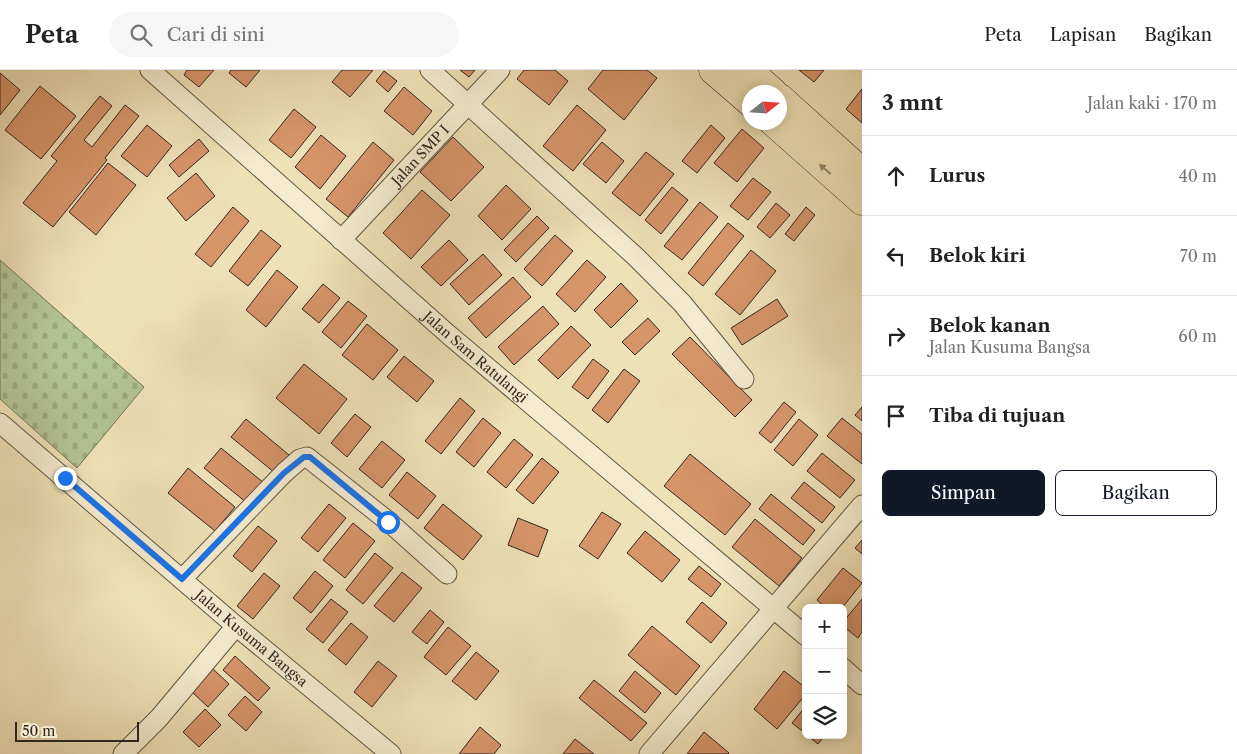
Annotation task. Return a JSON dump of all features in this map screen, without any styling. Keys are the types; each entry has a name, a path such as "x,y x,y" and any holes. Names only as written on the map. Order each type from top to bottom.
{"highway":[{"path":"713,70 742,95"},
{"path":"748,70 765,85"},
{"path":"787,104 862,172"},
{"path":"782,130 862,201"}],"street":[{"name":"Jalan Sam Ratulangi","path":"150,70 448,335 802,632"},
{"path":"430,70 597,220 676,296 744,379"},
{"name":"Jalan SMP I","path":"341,240 500,70"},
{"name":"Jalan Kusuma Bangsa","path":"0,423 236,626 391,754"},
{"path":"182,579 284,473 300,459 307,457 381,516 447,574"},
{"path":"649,754 862,505"},
{"path":"123,754 159,718 236,626"},
{"path":"847,672 862,685"}],"green space":[{"path":"0,260 144,387 77,468 0,399"}],"building":[{"path":"187,70 214,70 199,87 184,75"},
{"path":"231,70 260,70 246,87 229,73"},
{"path":"342,70 373,70 350,97 332,82"},
{"path":"460,70 475,70 469,77"},
{"path":"524,70 555,70 568,81 549,105 517,79"},
{"path":"603,70 647,70 657,78 624,120 588,89"},
{"path":"799,70 824,70 814,82"},
{"path":"384,71 397,81 388,92 376,81"},
{"path":"0,73 20,90 0,115"},
{"path":"40,86 76,116 41,159 5,130"},
{"path":"404,87 432,111 413,135 384,111"},
{"path":"862,89 862,123 846,109"},
{"path":"100,96 112,106 84,140 92,147 125,105 139,116 105,158 107,160 53,227 23,203 57,161 51,156"},
{"path":"577,105 606,130 573,171 543,146"},
{"path":"294,109 316,127 291,158 269,140"},
{"path":"147,125 172,146 147,177 121,156"},
{"path":"711,125 725,138 697,173 682,161"},
{"path":"742,129 764,148 737,182 714,163"},
{"path":"321,135 346,156 320,189 295,167"},
{"path":"453,137 484,167 451,201 420,172"},
{"path":"199,139 209,151 179,177 169,165"},
{"path":"373,142 394,160 348,217 326,199"},
{"path":"602,142 624,161 606,183 583,164"},
{"path":"646,152 674,174 640,216 612,193"},
{"path":"108,163 136,185 96,235 69,212"},
{"path":"196,173 215,196 186,221 167,198"},
{"path":"753,178 771,192 748,220 730,206"},
{"path":"506,185 531,209 502,240 478,216"},
{"path":"672,187 688,200 661,234 645,220"},
{"path":"422,190 450,215 411,259 383,233"},
{"path":"700,202 718,217 682,260 664,246"},
{"path":"776,203 790,215 770,238 757,227"},
{"path":"233,207 249,221 211,267 195,254"},
{"path":"806,207 815,215 794,241 785,234"},
{"path":"537,216 549,228 516,262 504,250"},
{"path":"728,223 744,236 703,286 688,273"},
{"path":"261,230 281,246 248,286 229,271"},
{"path":"555,235 573,251 542,286 524,269"},
{"path":"449,240 468,260 441,286 421,267"},
{"path":"751,250 776,271 740,315 715,294"},
{"path":"483,254 502,275 469,305 450,284"},
{"path":"587,260 606,277 575,312 556,294"},
{"path":"277,270 298,287 266,327 246,310"},
{"path":"513,277 531,297 486,338 468,318"},
{"path":"621,283 638,301 611,328 594,310"},
{"path":"323,284 340,298 319,323 302,309"},
{"path":"777,299 788,316 742,345 731,328"},
{"path":"348,301 367,316 341,348 322,332"},
{"path":"543,306 559,324 514,365 498,347"},
{"path":"648,318 660,331 635,355 622,342"},
{"path":"367,324 398,350 373,380 342,355"},
{"path":"571,326 591,345 558,379 538,360"},
{"path":"690,337 752,400 735,417 672,354"},
{"path":"404,356 434,381 417,402 387,377"},
{"path":"593,359 609,371 588,399 572,387"},
{"path":"304,364 347,399 319,434 276,398"},
{"path":"624,369 640,381 608,423 592,410"},
{"path":"460,398 475,411 441,454 425,441"},
{"path":"784,402 796,412 771,443 759,433"},
{"path":"862,407 862,421 855,415"},
{"path":"355,414 371,427 347,457 331,443"},
{"path":"483,418 501,433 474,467 456,452"},
{"path":"842,418 862,434 862,464 827,436"},
{"path":"246,419 289,455 275,473 231,437"},
{"path":"799,419 818,435 793,466 774,450"},
{"path":"514,439 533,455 506,488 487,472"},
{"path":"382,441 405,460 382,488 359,469"},
{"path":"221,448 264,483 247,503 204,468"},
{"path":"822,453 855,480 840,498 807,471"},
{"path":"690,454 751,504 725,535 664,486"},
{"path":"542,458 559,472 533,504 516,490"},
{"path":"188,468 235,507 215,531 168,493"},
{"path":"407,472 436,496 418,519 389,495"},
{"path":"804,482 835,507 822,523 791,498"},
{"path":"771,494 815,530 803,545 759,509"},
{"path":"329,504 346,518 318,552 301,538"},
{"path":"443,504 482,536 463,560 424,528"},
{"path":"602,512 621,524 598,559 579,546"},
{"path":"518,518 548,530 538,557 508,545"},
{"path":"755,519 802,558 779,586 732,547"},
{"path":"353,523 375,541 345,578 323,560"},
{"path":"258,526 277,541 252,572 233,556"},
{"path":"645,531 680,560 662,582 627,553"},
{"path":"862,540 862,554 855,548"},
{"path":"375,553 393,568 363,604 346,590"},
{"path":"699,566 721,584 711,597 688,579"},
{"path":"843,568 862,583 845,604 822,604 817,600"},
{"path":"315,571 333,586 311,613 293,598"},
{"path":"402,572 422,588 394,622 374,606"},
{"path":"264,573 280,586 253,619 237,606"},
{"path":"331,599 348,612 323,643 306,629"},
{"path":"862,599 862,632 858,638 847,629 847,617"},
{"path":"702,602 727,623 711,643 686,622"},
{"path":"430,610 444,622 427,644 412,632"},
{"path":"351,623 368,637 346,665 328,650"},
{"path":"652,626 700,666 676,695 628,655"},
{"path":"448,627 471,646 446,675 424,657"},
{"path":"476,652 499,671 476,700 452,681"},
{"path":"235,656 270,688 258,701 223,670"},
{"path":"378,661 397,676 372,707 354,692"},
{"path":"212,668 229,684 208,707 191,691"},
{"path":"635,671 661,693 645,713 619,691"},
{"path":"784,671 802,685 802,699 777,729 754,709"},
{"path":"594,680 647,723 631,741 579,698"},
{"path":"245,696 262,712 246,731 228,715"},
{"path":"205,709 221,725 199,747 183,732"},
{"path":"802,711 802,731 792,723"},
{"path":"480,727 501,745 494,754 459,754"},
{"path":"704,732 729,753 687,754"},
{"path":"575,739 594,754 563,754"},
{"path":"812,739 822,739 818,744"}],"route":[{"path":"65,478 182,579 284,473 304,457 310,457 388,522"}]}
